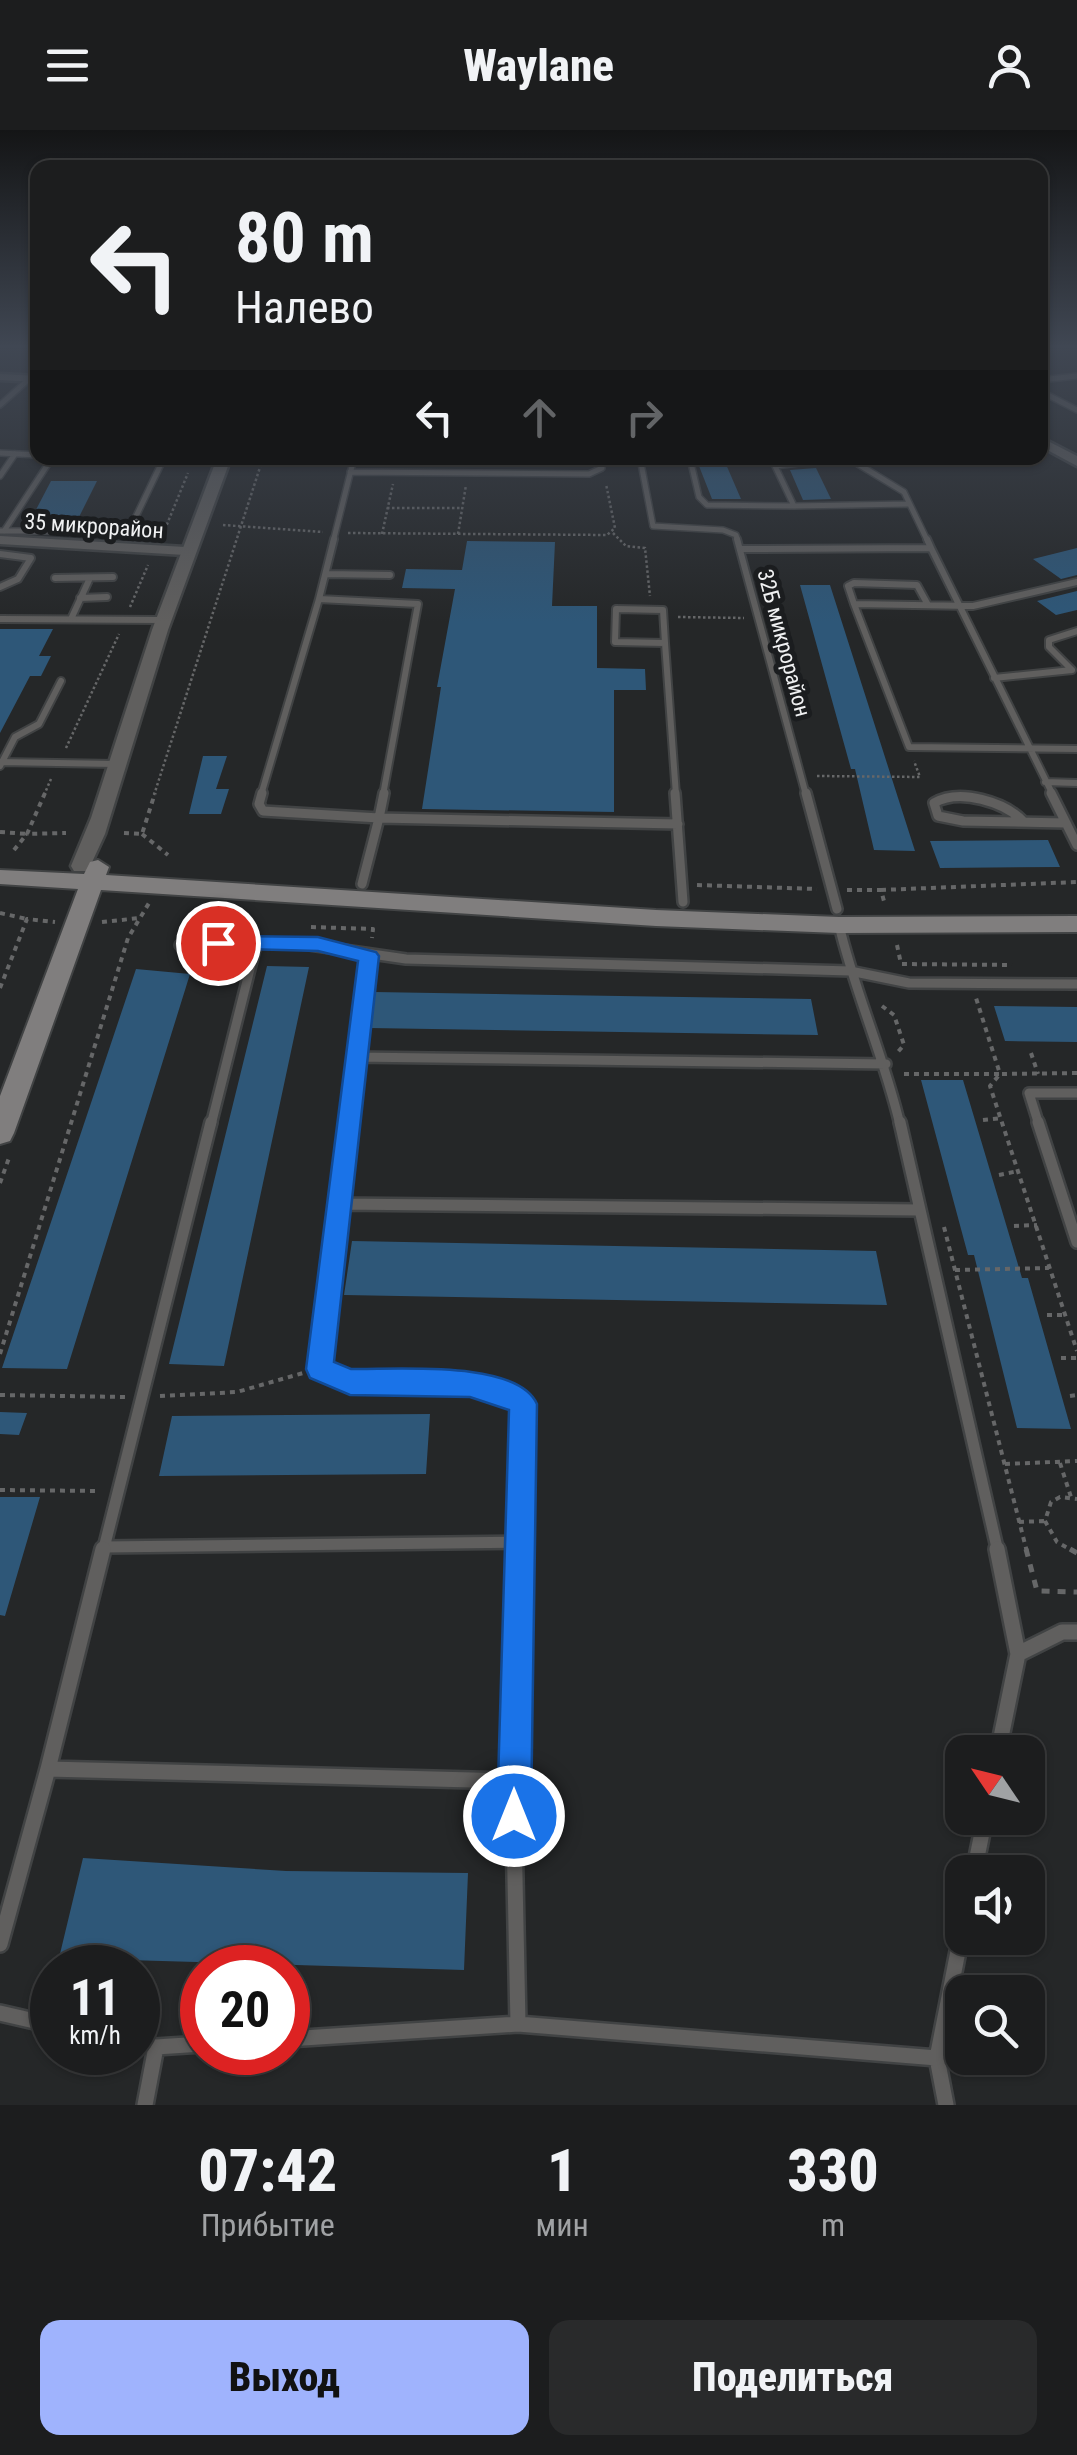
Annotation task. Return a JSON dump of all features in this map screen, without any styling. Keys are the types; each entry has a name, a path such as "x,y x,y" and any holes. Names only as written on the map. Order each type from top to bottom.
{"main road":[{"path":"7,855 86,875 836,908 1077,924"},
{"path":"0,1084 60,923 86,875"},
{"path":"0,1133 86,875"},
{"path":"0,877 86,875 683,893 836,908 884,900 1077,907"}],"street":[{"path":"1048,446 1077,462"},
{"path":"86,875 114,764 185,551 221,465"},
{"name":"35 микрорайон","path":"1,534 185,551"}],"lane":[{"path":"0,453 30,455"},
{"path":"0,476 15,454"},
{"path":"1,534 47,465"},
{"path":"1,534 129,531 161,465"},
{"path":"352,465 326,574 259,804 264,811 379,818 678,824"},
{"name":"32Б микрорайон","path":"641,465 653,526 723,530 736,535 741,548 850,971 886,1064 980,1462 1018,1654"},
{"path":"690,465 699,498 707,505 908,504"},
{"path":"783,465 775,466 794,506"},
{"path":"859,465 902,491 1077,845"},
{"path":"350,472 589,474 602,468"},
{"path":"741,548 931,548"},
{"path":"0,554 31,558 16,581 0,587"},
{"path":"326,574 390,575"},
{"path":"54,578 114,576"},
{"path":"71,619 90,578"},
{"path":"854,604 987,604 1077,582"},
{"path":"928,605 917,585 848,586 909,747 1077,749"},
{"path":"80,598 107,597"},
{"path":"319,599 418,604 379,818 362,884"},
{"path":"666,643 616,642 616,609 663,610 666,643 683,893"},
{"path":"0,619 162,620"},
{"path":"1074,672 1049,647 1049,640 1077,631"},
{"path":"994,678 1074,672"},
{"path":"61,681 39,724 16,736 1,763 114,764"},
{"path":"1045,782 1077,783"},
{"path":"1024,822 1012,807 994,800 942,799 934,804 938,816 947,820 1024,822 1066,823"},
{"path":"180,945 257,941 318,944 369,956 850,971 908,983 1077,984"},
{"path":"0,1944 48,1769 257,941"},
{"path":"369,956 320,1369 350,1382 470,1384 510,1394 523,1404 513,1781 518,2024"},
{"path":"355,1057 886,1064"},
{"path":"1077,1093 1029,1093 1077,1242"},
{"path":"341,1204 919,1210"},
{"path":"104,1548 521,1542"},
{"path":"1001,1735 1018,1654 1062,1632 1077,1632"},
{"path":"48,1769 513,1781"},
{"path":"946,2105 937,2058 957,1955"},
{"path":"0,2013 30,2020"},
{"path":"310,2038 518,2024 937,2058"},
{"path":"145,2105 151,2075"}],"path":[{"path":"7,855 26,834 101,680 192,465"},
{"path":"142,834 261,465"},
{"path":"602,468 613,532 626,546 645,548 652,610"},
{"path":"430,472 466,481 458,534"},
{"path":"382,534 392,488"},
{"path":"387,508 463,508"},
{"path":"168,524 179,525"},
{"path":"224,525 382,534 613,532"},
{"path":"664,617 760,619"},
{"path":"802,776 920,777 909,747"},
{"path":"0,832 66,832"},
{"path":"124,832 142,834 168,855"},
{"path":"683,893 836,908 1077,882"},
{"path":"0,1354 128,938 151,900"},
{"path":"0,913 60,923"},
{"path":"93,922 140,918"},
{"path":"0,988 28,920"},
{"path":"902,964 1018,966"},
{"path":"876,991 883,1008 894,1014 904,1044 896,1052 908,1092"},
{"path":"974,992 1000,1074"},
{"path":"1032,1053 1038,1074"},
{"path":"904,1074 1077,1074"},
{"path":"1000,1074 990,1086 1077,1354 1061,1358"},
{"path":"983,1120 1002,1118"},
{"path":"999,1174 1018,1172"},
{"path":"941,1216 1037,1591 1077,1592"},
{"path":"1014,1226 1038,1225"},
{"path":"955,1270 1050,1268"},
{"path":"1046,1315 1066,1314"},
{"path":"1060,1462 1074,1498 1052,1502 1046,1521 1056,1542 1077,1554"},
{"path":"1005,1464 1077,1462"},
{"path":"0,1490 118,1491"},
{"path":"1019,1522 1046,1521"}],"building":[{"path":"726,465 741,499 712,499 699,466"},
{"path":"816,468 831,499 803,500 790,470"},
{"path":"51,481 97,481 75,525 28,525"},
{"path":"467,541 555,542 552,606 597,606 597,668 645,669 646,690 614,690 614,812 422,809 441,687 437,687 455,589 402,588 406,569 462,570"},
{"path":"1077,548 1077,575 1061,579 1033,559"},
{"path":"800,585 830,585 915,851 874,850 855,769 851,769"},
{"path":"1077,591 1077,610 1056,615 1037,601"},
{"path":"0,629 53,629 39,656 51,656 41,676 30,676 0,733"},
{"path":"203,756 227,756 216,789 229,789 221,814 189,814"},
{"path":"1048,840 1060,867 940,868 930,841"},
{"path":"267,966 309,967 224,1366 169,1364"},
{"path":"136,969 190,974 67,1369 2,1368"},
{"path":"374,992 811,999 818,1035 369,1028"},
{"path":"994,1006 1077,1007 1077,1042 1005,1041"},
{"path":"921,1080 963,1080 1022,1278 1028,1278 1071,1429 1017,1428 974,1255 968,1255"},
{"path":"352,1241 876,1251 887,1305 344,1295"},
{"path":"0,1412 27,1413 19,1435 0,1434"},
{"path":"430,1414 426,1474 159,1476 172,1416"},
{"path":"0,1497 40,1497 5,1616 0,1615"},
{"path":"83,1858 286,1871 468,1873 464,1970 310,1965 310,1945 180,1945 180,1962 160,1961 160,1945 62,1945"}],"route":[{"path":"218,943 318,944 369,956 320,1369 350,1382 470,1384 510,1394 523,1404 514,1816"}]}
